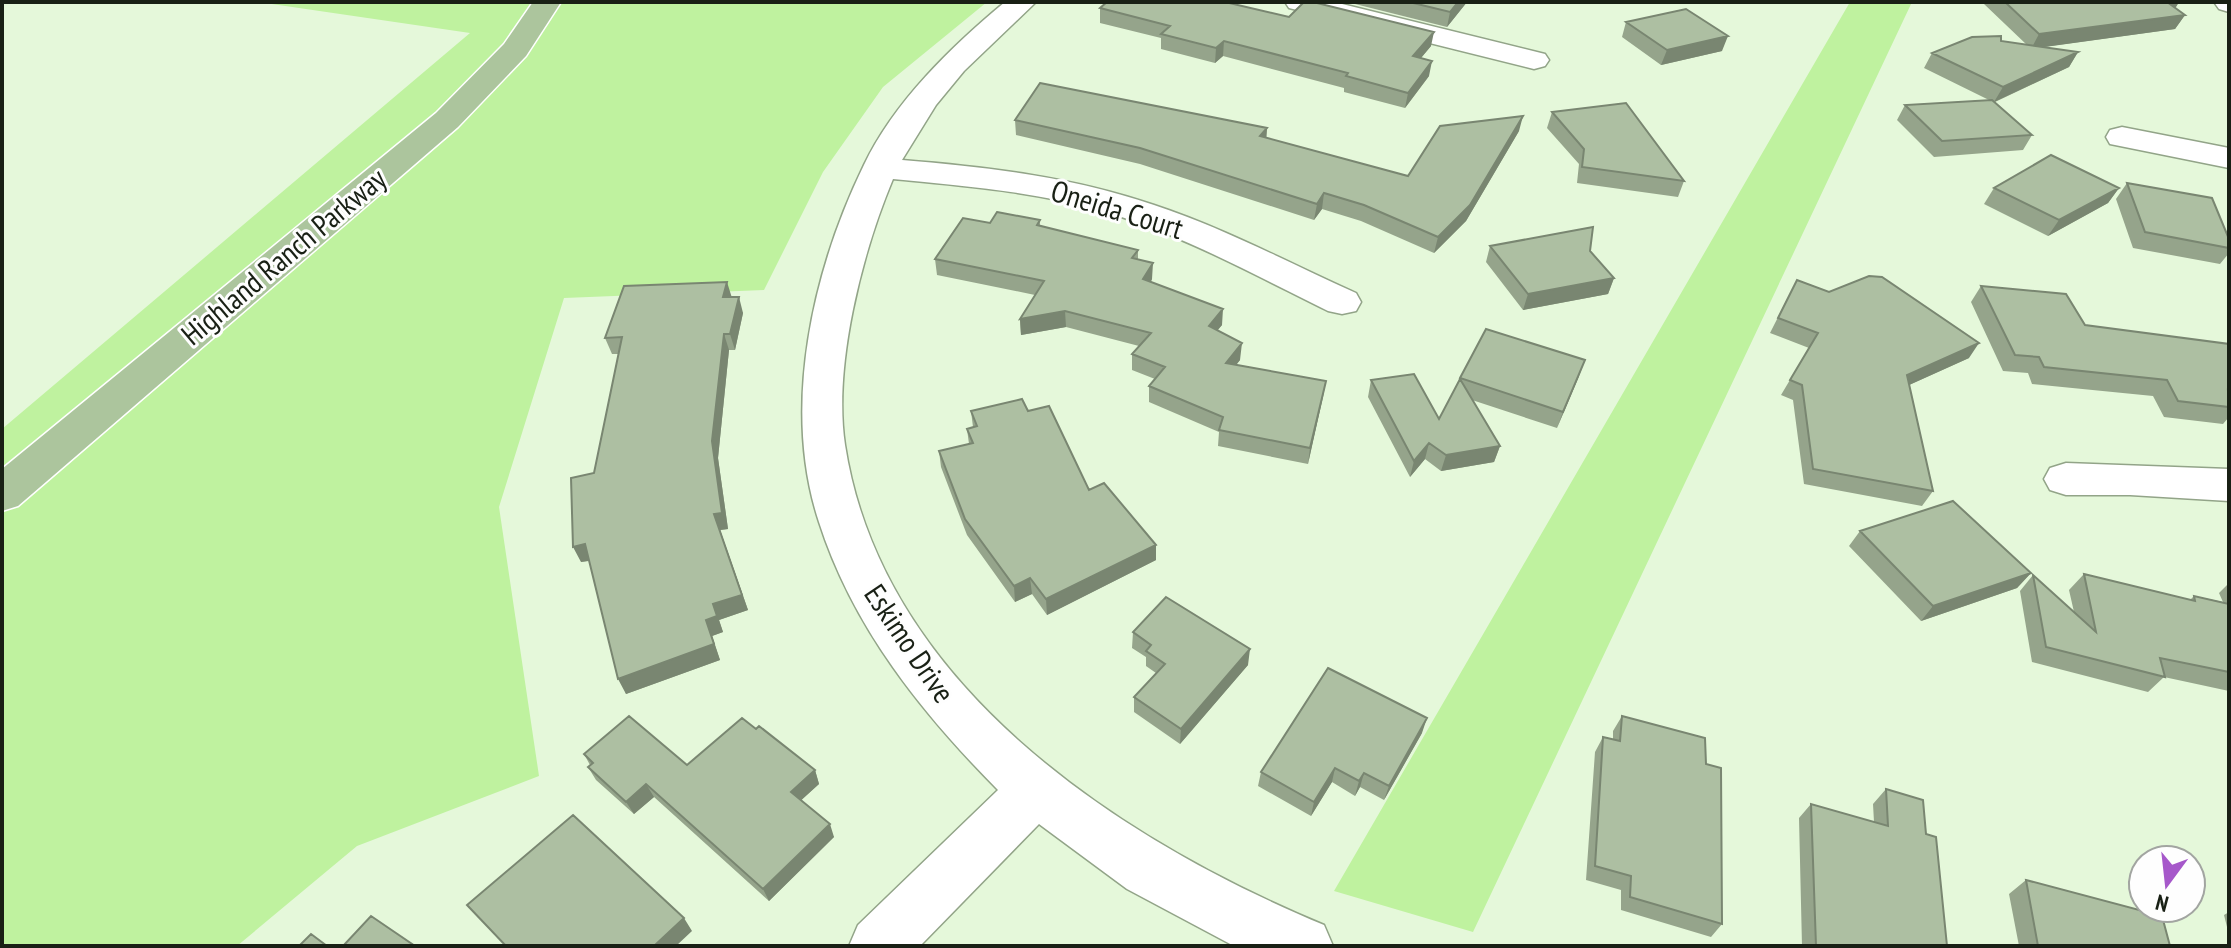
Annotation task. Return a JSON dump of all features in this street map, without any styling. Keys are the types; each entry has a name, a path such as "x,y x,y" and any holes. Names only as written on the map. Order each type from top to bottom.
{"main road":[{"name":"Highland Ranch Parkway","path":"2,494 447,120 507,60 527,36 547,2"}],"street":[{"name":"Eskimo Drive","path":"1022,2 988,29 947,69 910,115 879,168 851,239 823,381 824,445 838,511 863,576 903,647 961,719 1036,790 1110,845 1212,905 1303,946"},
{"path":"1299,2 1534,60"},
{"path":"2122,137 2229,158"},
{"name":"Oneida Court","path":"879,168 977,176 1114,203 1177,225 1342,302"},
{"path":"2066,479 2229,485"},
{"path":"879,946 1036,790"}],"green space":[{"path":"258,2 987,2 883,87 823,172 764,290 564,298 499,507 539,776 357,846 237,946 2,946 2,429 470,33"},
{"path":"1850,2 1912,2 1473,932 1334,891"}],"building":[{"path":"1107,2 1225,2 1289,17 1304,2 1313,2 1434,32 1413,56 1432,61 1408,93 1346,76 1348,73 1224,41 1216,48 1161,34 1170,26 1100,8"},
{"path":"1409,2 1458,2 1450,12"},
{"path":"2005,2 2167,2 2185,15 2039,34"},
{"path":"1686,9 1728,36 1667,50 1626,22"},
{"path":"2001,36 2001,41 2078,52 2003,87 1932,53 1972,37"},
{"path":"1040,83 1267,128 1260,136 1408,176 1440,126 1523,116 1470,205 1438,237 1364,205 1324,193 1317,204 1140,148 1015,120"},
{"path":"1992,100 2032,135 1942,141 1905,105"},
{"path":"1626,103 1684,181 1582,167 1584,149 1552,112"},
{"path":"2051,155 2119,188 2059,220 1994,188"},
{"path":"2127,183 2212,198 2229,239 2229,248 2145,232"},
{"path":"997,212 1040,220 1037,225 1138,250 1132,258 1153,263 1143,279 1223,309 1209,326 1242,343 1226,363 1326,381 1310,448 1219,430 1223,417 1149,386 1165,367 1132,354 1151,333 1065,311 1020,319 1044,281 935,259 963,218 990,223"},
{"path":"1593,227 1590,251 1614,278 1528,294 1490,246"},
{"path":"1869,276 1882,277 1979,343 1907,375 1933,491 1813,469 1802,385 1790,380 1818,333 1778,318 1797,280 1829,292"},
{"path":"727,282 723,297 739,297 730,334 724,334 712,441 722,513 714,514 742,595 713,604 717,616 706,620 714,644 618,679 585,544 573,547 571,478 594,473 622,337 605,338 624,286"},
{"path":"1981,286 2066,294 2085,325 2229,344 2229,407 2178,401 2167,380 2044,367 2039,357 2015,355"},
{"path":"1486,329 1585,360 1563,412 1460,378"},
{"path":"1414,374 1439,419 1460,379 1500,446 1446,455 1429,443 1414,461 1371,380"},
{"path":"1022,399 1028,411 1049,406 1089,490 1104,483 1156,545 1046,599 1030,578 1014,586 965,519 939,451 973,443 967,429 977,426 971,411"},
{"path":"1953,501 2031,573 1933,606 1860,531"},
{"path":"2084,574 2195,601 2194,596 2229,604 2229,672 2160,658 2165,677 2046,647 2033,575 2096,632"},
{"path":"1166,597 1250,649 1181,729 1134,697 1165,664 1146,651 1151,645 1133,632"},
{"path":"1328,668 1427,718 1389,786 1364,773 1359,781 1335,768 1314,802 1261,772"},
{"path":"629,716 687,765 742,718 756,729 759,726 815,770 791,792 830,824 763,889 646,784 626,802 588,767 593,763 584,754"},
{"path":"1622,716 1705,738 1706,764 1721,768 1722,924 1630,897 1631,876 1595,866 1603,737 1620,741"},
{"path":"1886,789 1923,800 1926,834 1936,837 1947,946 1816,946 1811,804 1888,826"},
{"path":"573,815 684,918 654,946 506,946 467,905"},
{"path":"2026,880 2127,907 2127,924 2164,924 2170,946 2038,946"},
{"path":"371,916 415,946 343,946"},
{"path":"311,934 327,946 299,946"}]}
